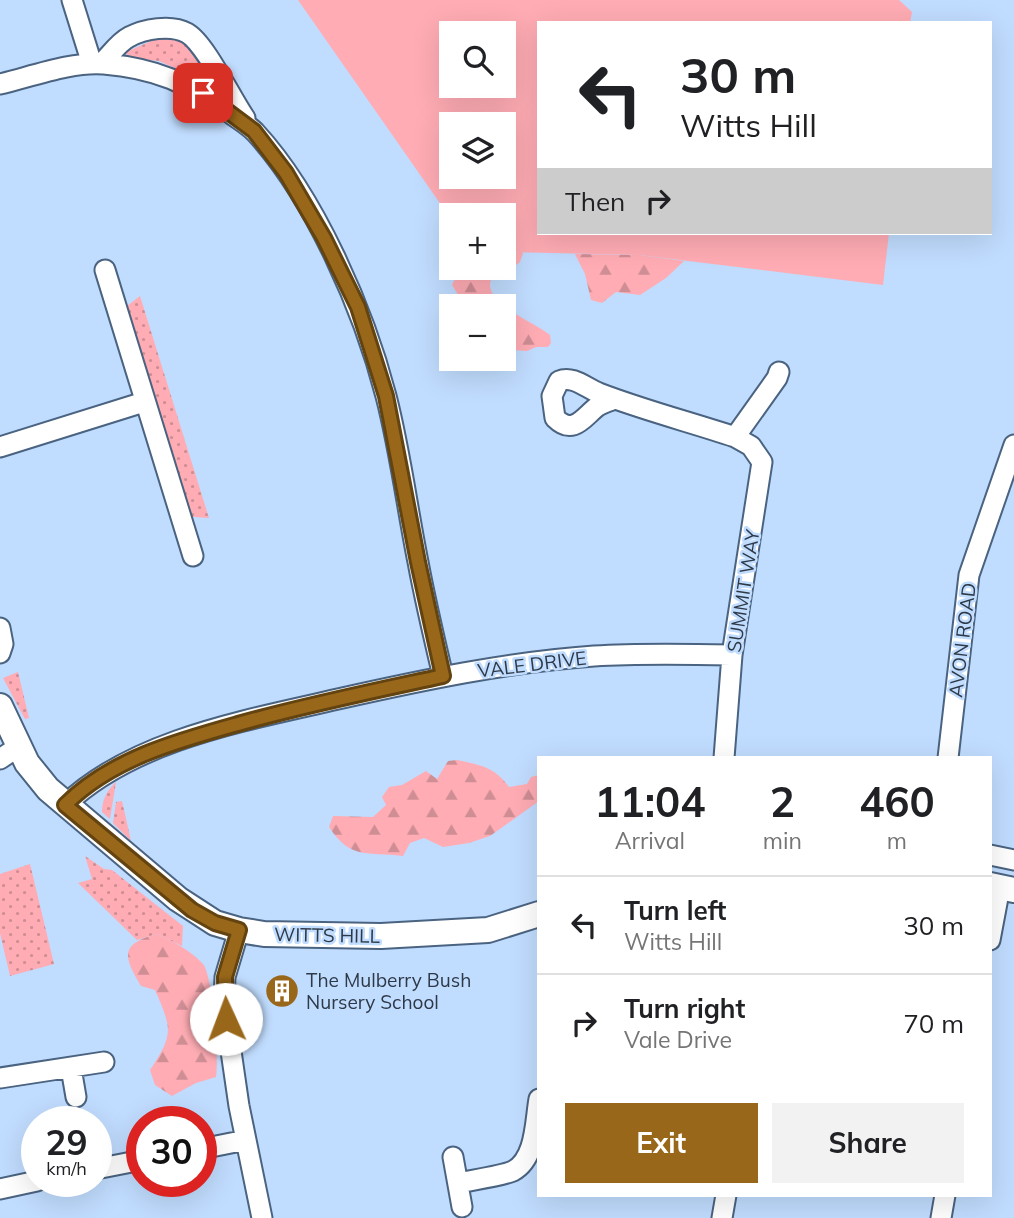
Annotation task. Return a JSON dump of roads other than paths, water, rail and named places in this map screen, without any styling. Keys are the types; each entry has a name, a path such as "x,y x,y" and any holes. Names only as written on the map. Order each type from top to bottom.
{"street":[{"path":"72,0 97,64"},
{"path":"97,64 127,37 169,28 187,33 203,51 254,131 306,204 345,279 368,337 389,409 443,676"},
{"path":"0,85 97,64 155,74 181,82 203,93 254,131"},
{"path":"105,270 193,556"},
{"path":"735,437 778,378 779,372"},
{"name":"SUMMIT WAY","path":"615,400 735,437 751,446 762,462 732,655 724,756"},
{"path":"0,447 144,402"},
{"name":"AVON ROAD","path":"948,756 970,575 1014,445"},
{"path":"0,628 3,644 0,653"},
{"name":"VALE DRIVE","path":"65,805 78,792 109,771 173,742 268,715 443,676 591,656 639,653 732,655"},
{"name":"WITTS HILL","path":"0,706 9,753 34,772 65,805 192,910 215,923 239,930 288,935 365,936 471,933 504,927 537,915"},
{"path":"992,855 1014,860"},
{"path":"992,931 1001,888"},
{"path":"239,930 225,977 224,1003 246,1140 262,1218"},
{"path":"0,1078 104,1062"},
{"path":"71,1068 76,1097"},
{"path":"458,1183 509,1172 523,1163 530,1152 537,1110"},
{"path":"217,1146 246,1140"},
{"path":"453,1157 462,1207"},
{"path":"0,1189 21,1184"},
{"path":"722,1218 726,1197"},
{"path":"941,1218 945,1197"}],"place":[{"name":"The Mulberry Bush Nursery School","path":"282,991"}]}
